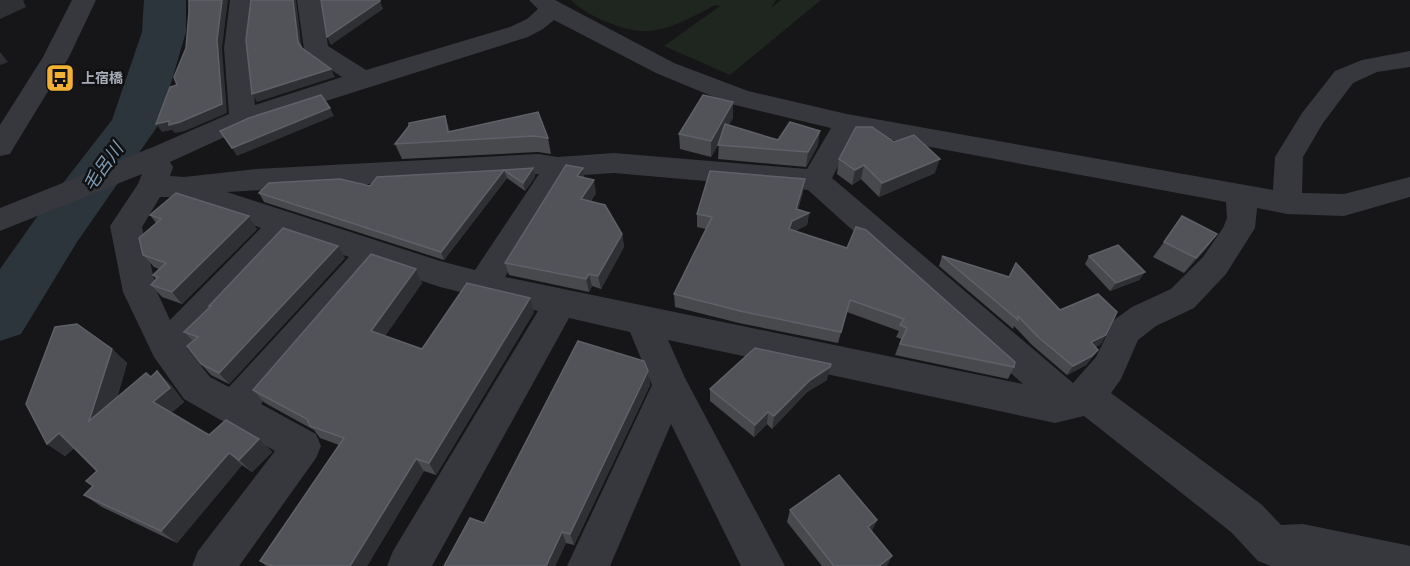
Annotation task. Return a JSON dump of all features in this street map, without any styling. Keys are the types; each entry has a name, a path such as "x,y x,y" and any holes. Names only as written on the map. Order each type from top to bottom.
{"street":[{"path":"0,147 56,57 84,0"},
{"path":"242,0 236,48 243,118"},
{"path":"309,0 316,49 363,78"},
{"path":"0,220 158,173 243,118 363,78 519,32 535,24 551,8 665,68 740,98 847,123 1287,203 1344,205 1410,187"},
{"path":"1287,203 1289,157 1312,119 1344,77 1371,65 1410,59"},
{"path":"816,180 847,123"},
{"path":"158,173 267,179 514,165 538,164 558,167 614,163 816,180 1078,400 1246,518 1273,546 1303,545 1406,566"},
{"path":"483,284 558,167"},
{"path":"158,173 285,224 440,274 642,321 1055,407 1078,400 1111,362 1123,333 1141,316 1173,305 1192,292 1224,253 1242,220 1240,195"},
{"path":"158,173 126,226 140,292 166,347 197,388 302,446 213,566"},
{"path":"166,347 285,224"},
{"path":"234,408 371,253"},
{"path":"408,566 560,303"},
{"path":"642,321 670,385 764,566"},
{"path":"588,566 670,385"}],"shaded area":[{"path":"571,0 776,0 771,8 781,0 821,0 730,75 664,46 720,6 715,5 666,28 640,31 607,22 586,12"}],"building":[{"path":"189,0 222,0 217,40 222,104 180,122 169,125 169,121 156,124 170,87 177,85 174,77 186,48"},
{"path":"251,0 293,0 298,42 302,48 331,69 252,94 246,40"},
{"path":"321,0 379,0 380,1 327,37"},
{"path":"321,95 330,108 232,148 220,131 249,118"},
{"path":"703,95 733,102 711,141 679,134"},
{"path":"538,112 548,138 534,136 395,144 409,123 445,116 448,132"},
{"path":"790,122 820,131 808,152 718,145 725,124 778,140"},
{"path":"856,127 872,127 894,142 914,135 940,159 882,183 864,165 855,170 839,159"},
{"path":"566,165 583,168 577,176 594,180 581,199 605,205 622,234 598,276 589,274 586,279 505,263"},
{"path":"533,168 523,183 504,170"},
{"path":"504,170 441,252 259,193 269,183 340,179 370,186 377,177"},
{"path":"710,171 805,179 796,209 809,213 792,221 789,229 847,248 856,227 866,230 1015,362 1014,367 900,344 907,328 900,325 904,319 850,300 841,332 740,311 674,294 712,217 697,214"},
{"path":"176,193 249,216 172,292 151,285 158,277 153,275 166,263 143,255 139,238 161,219 150,215"},
{"path":"1182,216 1217,234 1196,258 1164,242"},
{"path":"283,228 338,246 219,373 201,364 187,346 198,337 184,332"},
{"path":"1118,245 1145,272 1116,283 1089,256"},
{"path":"371,254 416,269 371,331 422,349 467,283 530,298 429,463 416,459 350,566 273,566 260,561 344,438 310,426 307,419 253,390"},
{"path":"942,256 1009,277 1016,263 1060,310 1098,294 1117,312 1106,335 1091,342 1098,350 1092,356 1073,366 1037,336 1018,316 1018,320"},
{"path":"77,324 112,349 89,421 146,373 151,377 157,371 170,388 153,402 209,435 226,420 259,439 239,460 229,453 161,531 84,495 93,486 86,481 97,471 59,433 47,444 26,404 55,327"},
{"path":"578,341 644,361 648,371 570,534 562,532 546,566 444,566 470,518 484,523"},
{"path":"755,348 831,364 810,380 774,416 768,412 755,425 710,389"},
{"path":"839,475 877,520 868,527 892,556 879,566 834,566 790,510"}],"waterway":[{"name":"毛呂川","path":"0,317 58,228 135,124 164,32 165,0"}],"place":[{"name":"上宿橋","path":"60,78"}]}
